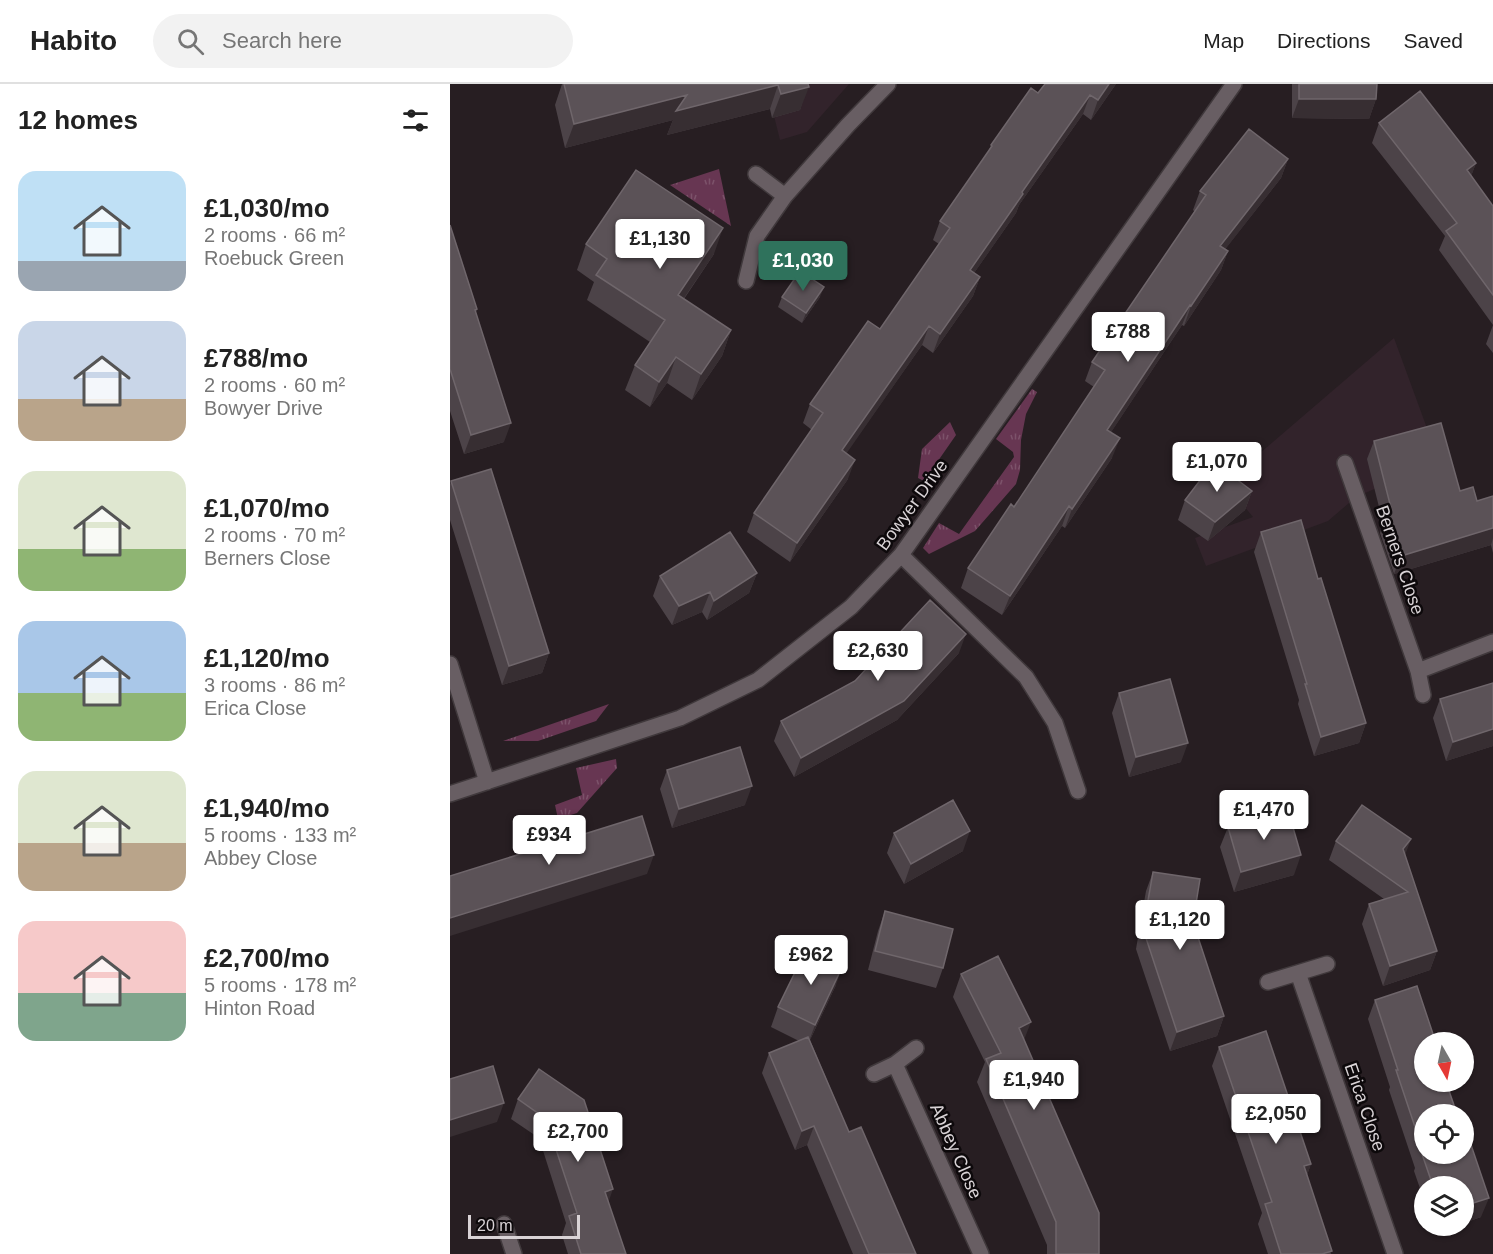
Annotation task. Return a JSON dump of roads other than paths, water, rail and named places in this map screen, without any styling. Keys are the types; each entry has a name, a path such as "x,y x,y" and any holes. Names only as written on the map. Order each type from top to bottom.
{"street":[{"path":"746,280 757,236 785,196 888,84"},
{"name":"Bowyer Drive","path":"450,794 680,718 758,680 851,607 901,555 1234,84"},
{"path":"756,174 785,196"},
{"name":"Berners Close","path":"1345,463 1418,670 1423,695"},
{"path":"901,555 1026,677 1055,723 1078,790"},
{"path":"1418,670 1493,642"},
{"path":"450,664 487,782"},
{"path":"1268,982 1327,964"},
{"name":"Erica Close","path":"1298,973 1395,1254"},
{"path":"874,1074 895,1064 916,1048"},
{"name":"Abbey Close","path":"895,1064 981,1254"},
{"path":"504,1224 514,1254"}]}
